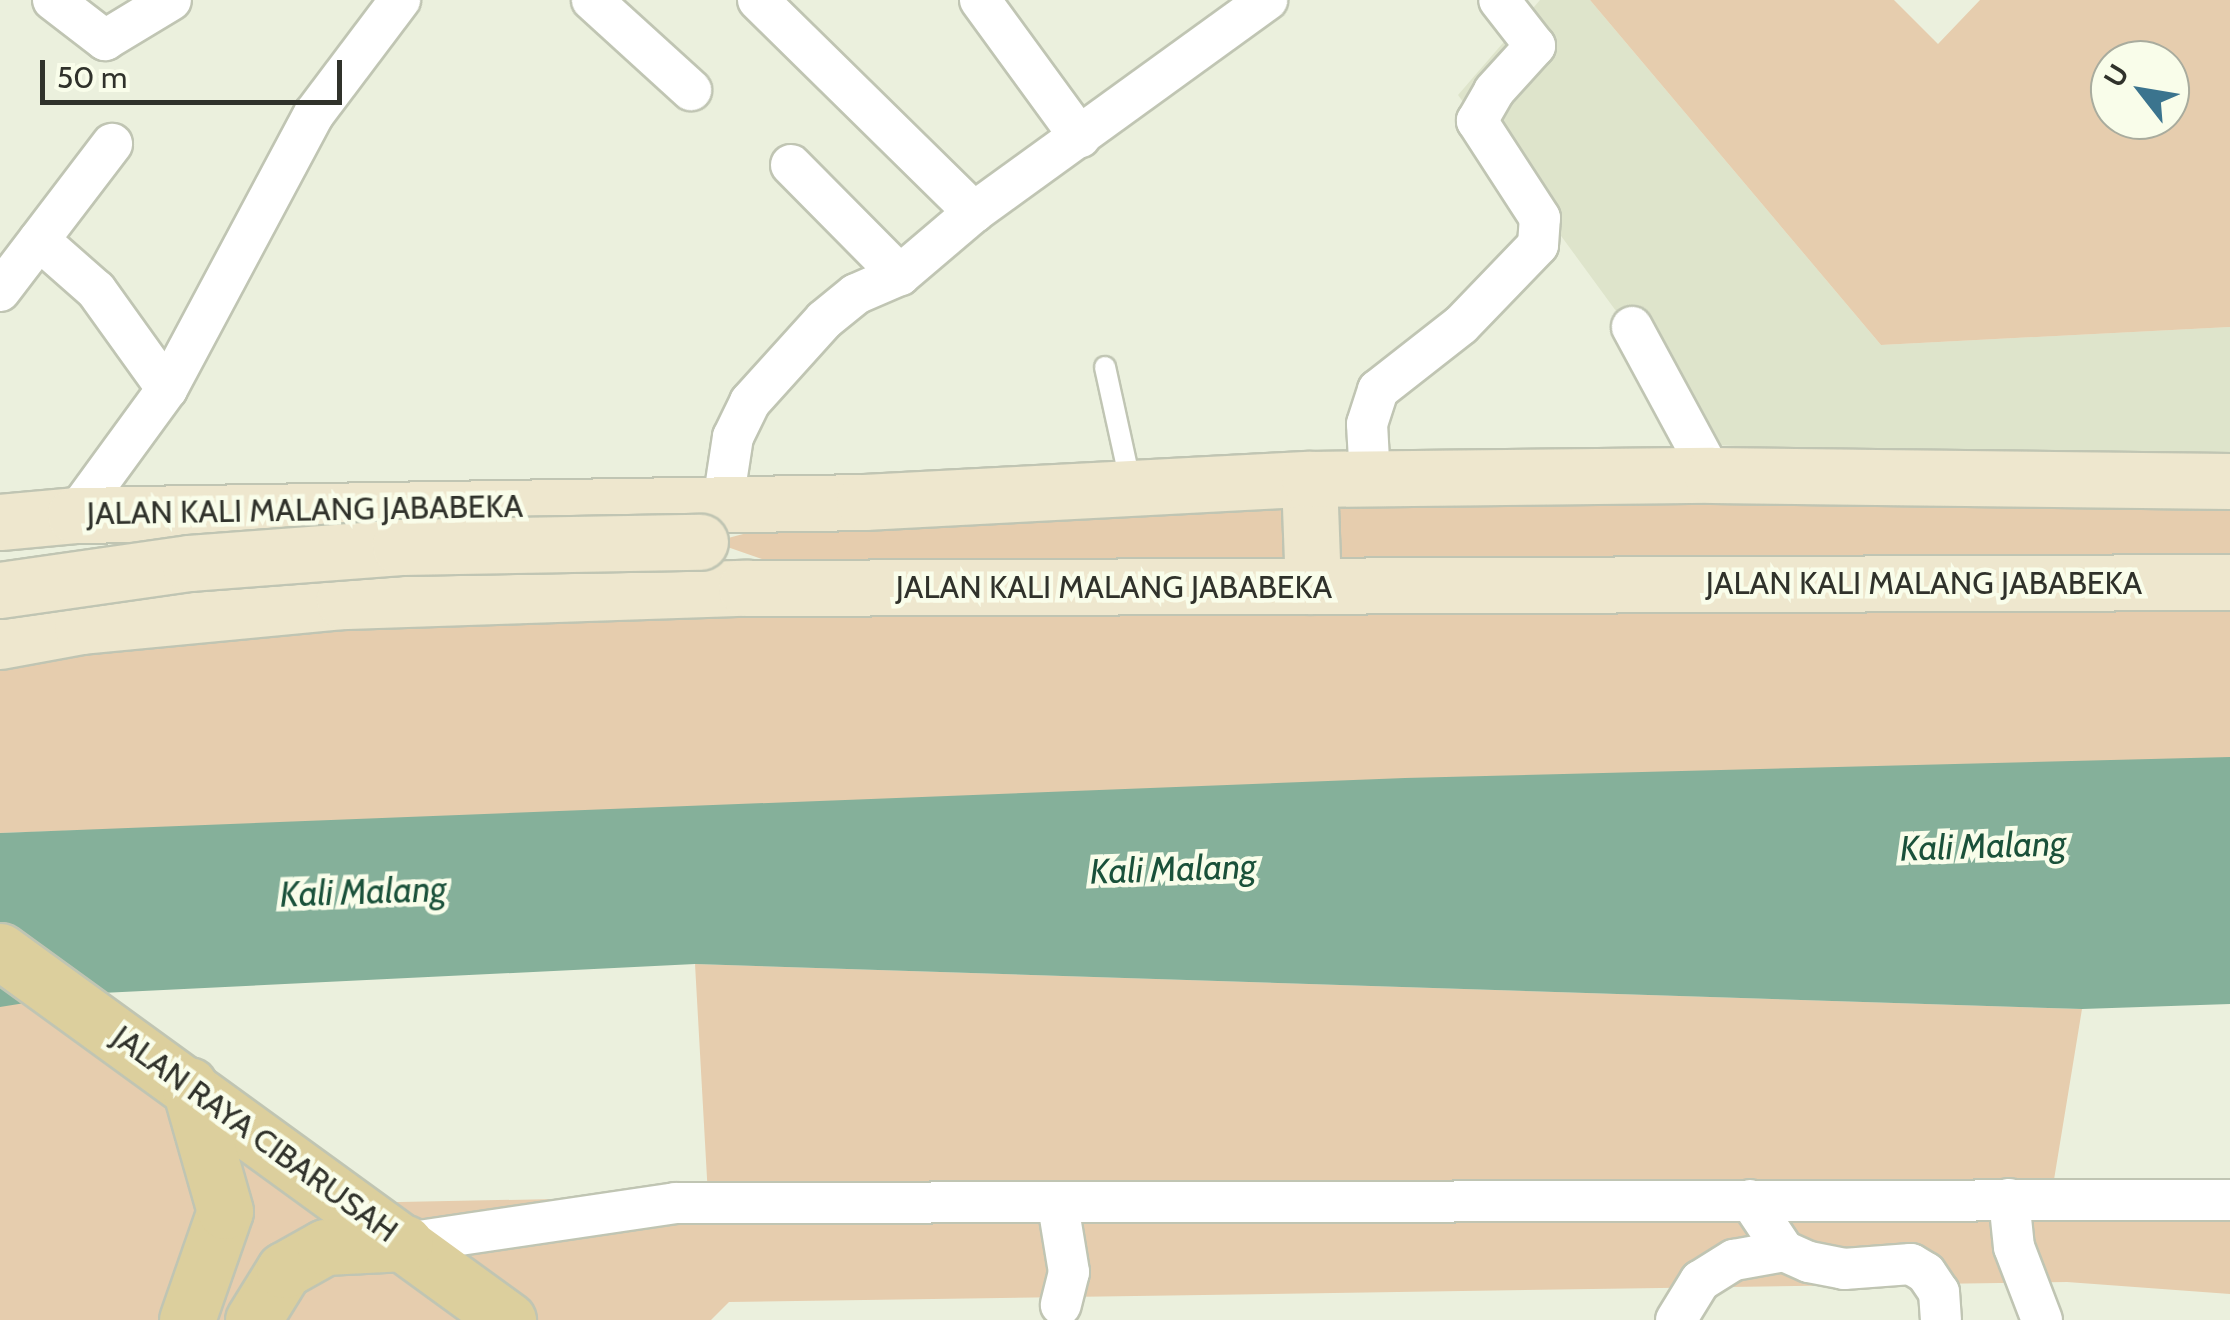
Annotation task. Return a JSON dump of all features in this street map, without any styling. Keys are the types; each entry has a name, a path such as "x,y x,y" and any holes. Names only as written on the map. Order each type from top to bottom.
{"main road":[{"name":"JALAN KALI MALANG JABABEKA","path":"0,522 75,515 712,529 864,502 1132,484 1712,474 2230,481"},
{"path":"1309,479 1313,586"},
{"path":"75,515 82,626"},
{"path":"0,590 189,563 712,529 847,589"},
{"name":"JALAN KALI MALANG JABABEKA","path":"0,641 82,626 344,601 847,589 2230,582"},
{"name":"JALAN RAYA CIBARUSAH","path":"0,951 508,1320"},
{"path":"187,1320 225,1210 189,1086"},
{"path":"253,1320 284,1270 325,1246 405,1243"}],"street":[{"path":"53,0 105,40 125,34 164,1"},
{"path":"592,0 691,90"},
{"path":"758,0 974,212"},
{"path":"712,529 734,437 750,402 824,320 856,294 900,275 974,212 1267,0"},
{"path":"1370,479 1366,424 1378,390 1461,325 1538,245 1540,218 1477,121 1494,91 1534,46 1499,0"},
{"path":"984,1 1080,137"},
{"path":"75,515 168,389 314,114 384,3"},
{"path":"0,291 112,144"},
{"path":"790,165 900,275"},
{"path":"39,240 96,290 168,389"},
{"path":"1632,327 1712,474"},
{"path":"2009,1198 2014,1247 2042,1320"},
{"path":"1750,1200 1784,1251"},
{"path":"405,1243 675,1204 2230,1200"},
{"path":"1058,1206 1069,1272 1061,1305"},
{"path":"1676,1320 1700,1280 1734,1260 1784,1251 1844,1269 1911,1264 1940,1292 1940,1320"}],"lane":[{"path":"1104,367 1132,484"}],"shaded area":[{"path":"1540,0 1590,0 1881,345 2230,327 2230,468 1714,445 1458,95"},
{"path":"1590,0 1894,0 1938,44 1980,0 2230,0 2230,327 1881,345"},
{"path":"2230,481 2230,761 0,833 0,641 843,587 713,542 864,502"},
{"path":"0,949 350,1203 708,1196 695,964 2082,1009 2051,1198 2230,1201 2230,1294 2067,1282 729,1302 711,1320 0,1320"}],"water":[{"name":"Kali Malang","path":"2230,757 2230,1004 2082,1009 695,964 81,994 0,1007 0,833 1405,778"}]}
